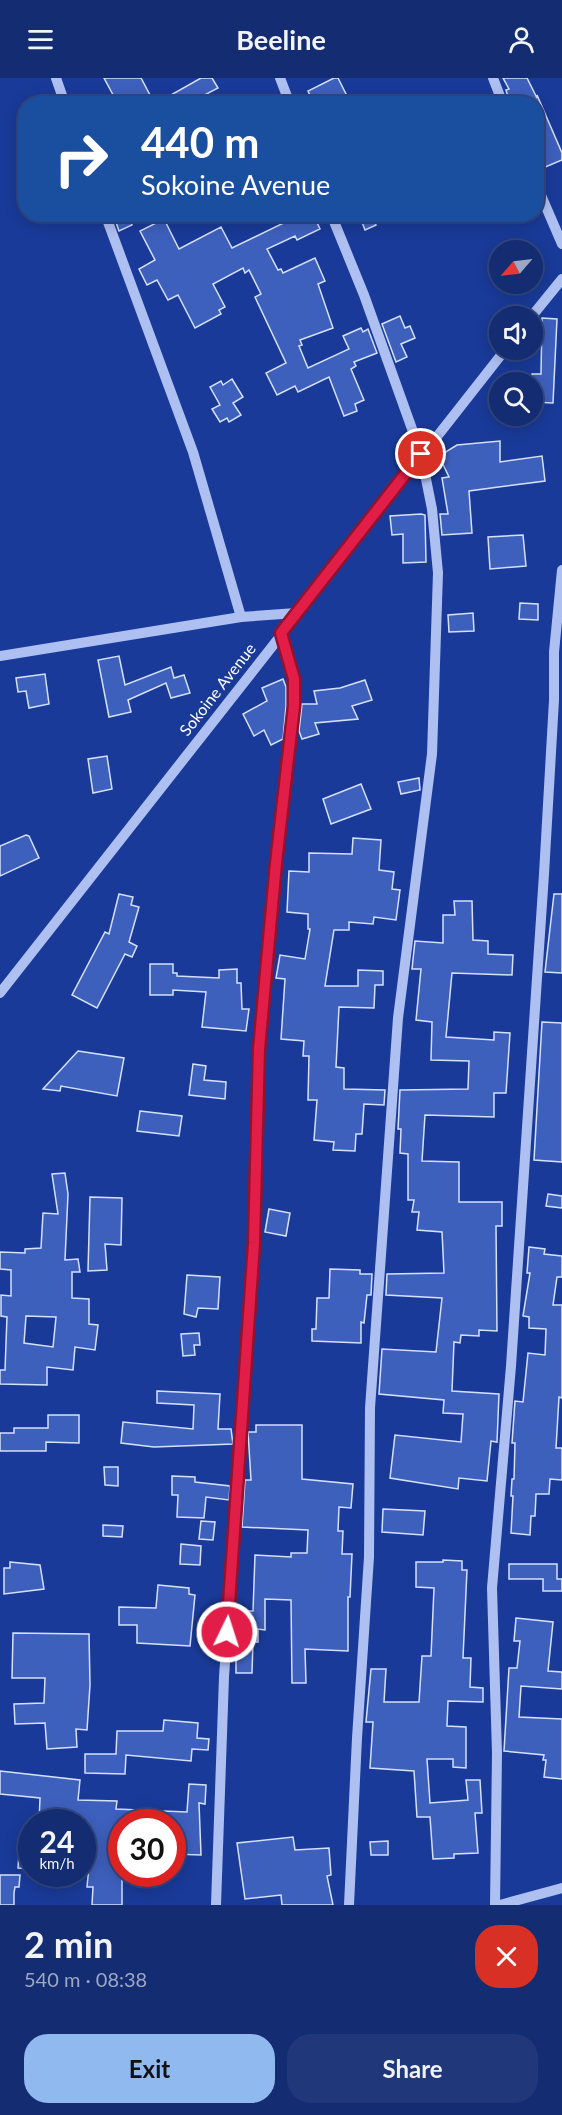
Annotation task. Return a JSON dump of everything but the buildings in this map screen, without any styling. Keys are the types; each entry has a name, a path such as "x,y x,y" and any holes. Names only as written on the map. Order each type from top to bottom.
{"street":[{"path":"56,78 62,96"},
{"path":"280,78 287,96"},
{"path":"493,78 500,96"},
{"path":"544,202 562,244"},
{"path":"108,222 193,452 241,617"},
{"path":"334,222 364,295 421,454 432,509 438,573 437,669 432,754 398,1018 370,1408 369,1557 349,1905"},
{"path":"540,306 562,279"},
{"name":"Sokoine Avenue","path":"0,993 296,613 497,360"},
{"path":"495,1905 497,1753 492,1588 512,1366 544,874 554,700 554,652 562,570"},
{"path":"0,656 241,617 296,613"},
{"path":"216,1905 224,1677 254,1243 259,1049 274,876 294,706 294,679 281,633"},
{"path":"500,1905 562,1888"}],"route":[{"path":"227,1632 254,1243 259,1049 270,918 294,706 294,679 281,633 421,454"}]}
